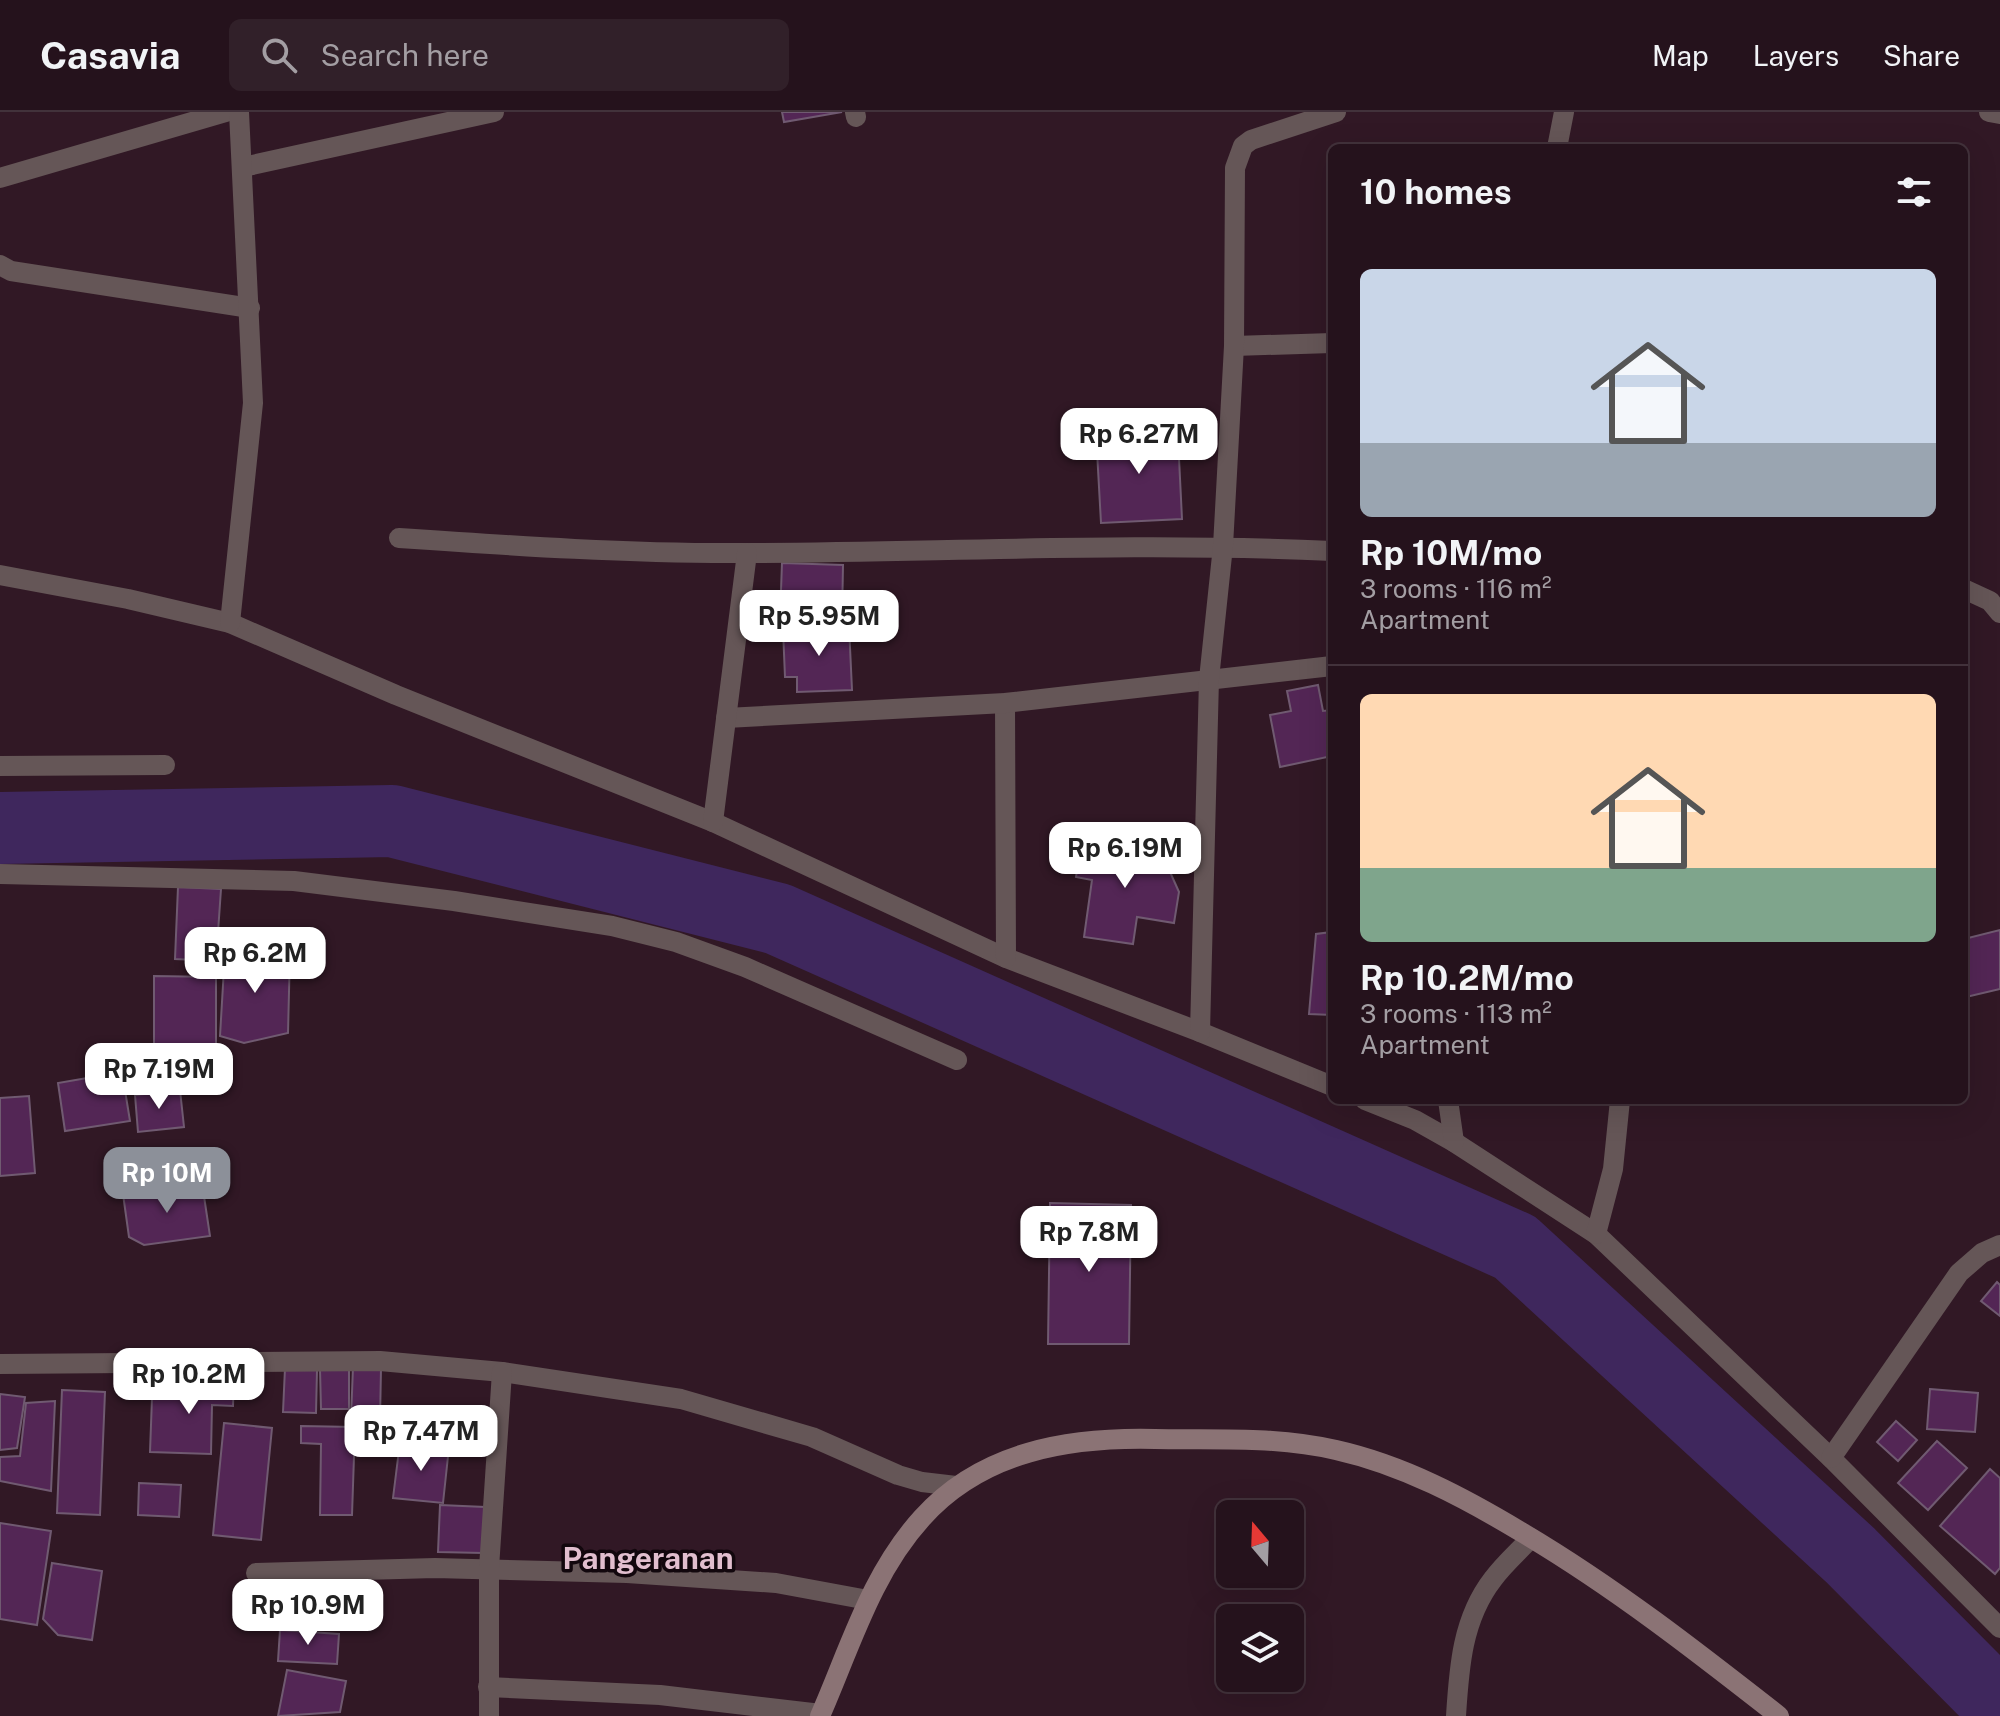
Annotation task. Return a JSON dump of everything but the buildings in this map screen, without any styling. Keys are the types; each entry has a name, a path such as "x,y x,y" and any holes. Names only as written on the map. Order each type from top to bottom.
{"street":[{"path":"0,178 226,112"},
{"path":"230,623 253,403 239,112"},
{"path":"243,167 494,112"},
{"path":"1200,1032 1209,679 1223,546 1234,346 1235,168 1238,157 1251,140 1336,112"},
{"path":"1558,144 1564,112"},
{"path":"1989,112 2000,114"},
{"path":"0,265 11,271 250,308"},
{"path":"1234,346 1328,343"},
{"path":"399,538 559,549 747,553 1223,546 1328,551"},
{"path":"713,822 747,553"},
{"path":"0,575 128,599 230,623 396,695 713,822 1006,958 1328,1084"},
{"path":"1968,591 1990,601 2000,613"},
{"path":"726,718 1005,703 1328,666"},
{"path":"1005,703 1006,958"},
{"path":"0,766 165,765"},
{"path":"0,874 294,881 454,901 612,926 676,942 745,967 957,1060"},
{"path":"1375,1104 1415,1120 1454,1142 1596,1234 1831,1458 2000,1628"},
{"path":"1449,1104 1454,1142"},
{"path":"1596,1234 1613,1169 1620,1104"},
{"path":"1831,1458 1959,1273 1982,1253 2000,1245"},
{"path":"0,1364 380,1361 502,1372 681,1399 812,1437 898,1475 922,1482 956,1486"},
{"path":"489,1716 489,1568 502,1372"},
{"path":"488,1687 660,1695 820,1715 868,1600 898,1550 922,1518 956,1486 1005,1459 1049,1446 1109,1438 1279,1440 1337,1450 1399,1469 1467,1499 1664,1626 1779,1716"},
{"path":"1456,1716 1464,1637 1474,1612 1492,1580 1531,1538"},
{"path":"256,1573 489,1568 776,1583 868,1600"}],"waterway":[{"path":"0,828 392,821 778,919 1515,1247 1850,1555 2000,1706"}],"district":[{"name":"Pangeranan","path":"648,1559"}]}
